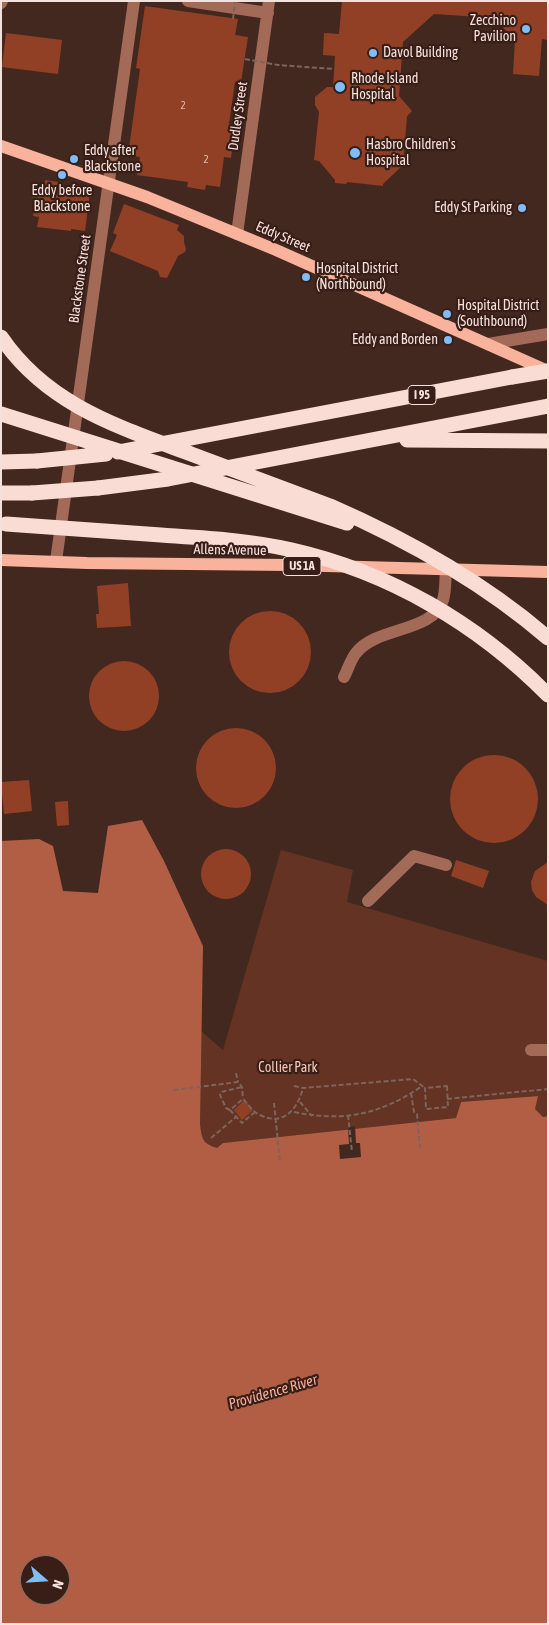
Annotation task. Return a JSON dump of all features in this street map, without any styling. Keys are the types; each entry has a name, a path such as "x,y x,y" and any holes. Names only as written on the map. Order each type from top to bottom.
{"highway":[{"path":"1,337 37,378 61,397 88,413 126,430 330,506 382,530 480,586 514,610 548,638"},
{"name":"I 95","path":"1,462 37,461 106,454 548,371"},
{"path":"1,493 32,493 98,488 168,479 548,406"},
{"path":"1,414 338,520 405,544"},
{"path":"376,439 548,441"},
{"path":"4,524 228,540 286,549 334,562 394,585 432,605 504,655 548,696"}],"main road":[{"name":"Eddy Street","path":"1,146 154,200 281,252 548,371"},
{"name":"Allens Avenue","path":"1,560 548,572"}],"street":[{"name":"Blackstone Street","path":"56,561 134,1"},
{"path":"188,1 269,7"},
{"name":"Dudley Street","path":"237,234 269,7"},
{"path":"488,344 548,334"},
{"path":"344,677 356,652 375,638 422,622 437,611 443,600 446,570"},
{"path":"368,901 414,856 446,865"},
{"path":"531,1050 548,1050"}],"path":[{"path":"233,19 235,1"},
{"path":"245,59 278,65 334,69"},
{"path":"236,1073 238,1082 242,1087 243,1098 255,1112 262,1116 275,1118 293,1112 299,1102 303,1088"},
{"path":"294,1086 303,1088 413,1079 425,1088 447,1086 448,1107 426,1108 425,1088"},
{"path":"174,1090 238,1082"},
{"path":"293,1112 312,1116 348,1115 368,1112 385,1108 422,1086"},
{"path":"242,1087 221,1092 220,1095 226,1108 242,1124 255,1112"},
{"path":"448,1099 548,1089"},
{"path":"411,1093 414,1112 417,1114 420,1148"},
{"path":"230,1110 243,1098"},
{"path":"299,1102 312,1116"},
{"path":"274,1103 280,1162"},
{"path":"348,1115 352,1152"},
{"path":"211,1138 236,1117"}],"green space":[{"name":"Collier Park","path":"281,850 353,870 347,902 548,961 548,1116 543,1117 535,1109 537,1096 461,1102 456,1118 223,1143 217,1148 209,1145 202,1139 200,1124 201,1031 223,1050"}],"water":[{"name":"Providence River","path":"142,820 164,861 203,946 200,1124 202,1137 208,1144 217,1148 223,1143 456,1118 461,1102 538,1096 535,1109 543,1117 548,1116 548,1624 1,1624 1,841 39,839 53,846 63,891 98,893 108,826"}],"pier":[{"path":"355,1126 356,1143 360,1143 361,1157 340,1159 339,1145 349,1144 348,1127"}],"building":[{"path":"342,1 548,1 548,40 542,39 539,76 513,74 515,40 494,18 434,14 403,42 399,96 412,111 407,116 404,154 407,154 406,166 402,166 383,186 347,182 346,184 335,183 335,180 319,161 314,160 319,112 315,105 315,97 327,87 333,87 335,56 323,55 324,33 339,34"},
{"path":"145,6 238,19 235,35 248,37 241,82 235,82 229,124 235,125 231,158 224,157 220,187 206,185 205,190 187,187 188,182 137,175 140,157 128,155 140,69 136,68"},
{"path":"6,33 62,40 58,74 2,67"},
{"path":"45,180 58,182 58,186 90,193 85,231 37,227 39,217 33,216 35,198 31,197 32,186 44,188"},
{"path":"124,204 179,225 177,230 184,236 186,249 185,252 178,256 167,278 160,277 158,271 110,251 117,235 113,233"},
{"path":"128,583 131,626 97,628 96,614 99,614 97,586"},
{"path":"270,611 286,614 299,623 308,636 311,652 308,668 299,681 286,690 270,693 254,690 241,681 232,668 229,652 232,636 241,623 254,614"},
{"path":"131,661 144,667 153,676 157,682 159,696 157,710 149,721 138,729 117,731 110,729 99,721 91,710 89,689 91,682 99,671 110,663"},
{"path":"236,728 251,731 264,740 273,753 276,768 273,783 264,796 251,805 236,808 221,805 208,796 199,783 196,768 199,753 208,740 221,731"},
{"path":"494,755 511,759 525,768 534,782 538,799 534,816 525,830 511,839 494,843 477,839 463,830 454,816 450,799 454,782 463,768 477,759"},
{"path":"29,780 32,811 4,814 1,782"},
{"path":"68,801 69,825 57,826 55,802"},
{"path":"226,849 235,851 246,860 251,874 249,883 240,894 226,899 217,897 206,888 201,874 203,865 212,854"},
{"path":"456,860 489,871 483,888 451,876"},
{"path":"548,862 548,905 536,897 532,890 531,882 535,871"},
{"path":"245,1100 253,1110 242,1120 234,1110"}],"place":[{"name":"Zecchino Pavilion","path":"526,29"},
{"name":"Davol Building","path":"373,53"},
{"name":"Rhode Island Hospital","path":"340,87"},
{"name":"Hasbro Children's Hospital","path":"355,153"},
{"name":"Eddy after Blackstone","path":"74,159"},
{"name":"Eddy before Blackstone","path":"62,175"},
{"name":"Eddy St Parking","path":"522,208"},
{"name":"Hospital District (Northbound)","path":"306,277"},
{"name":"Hospital District (Southbound)","path":"447,314"},
{"name":"Eddy and Borden","path":"448,340"}]}
